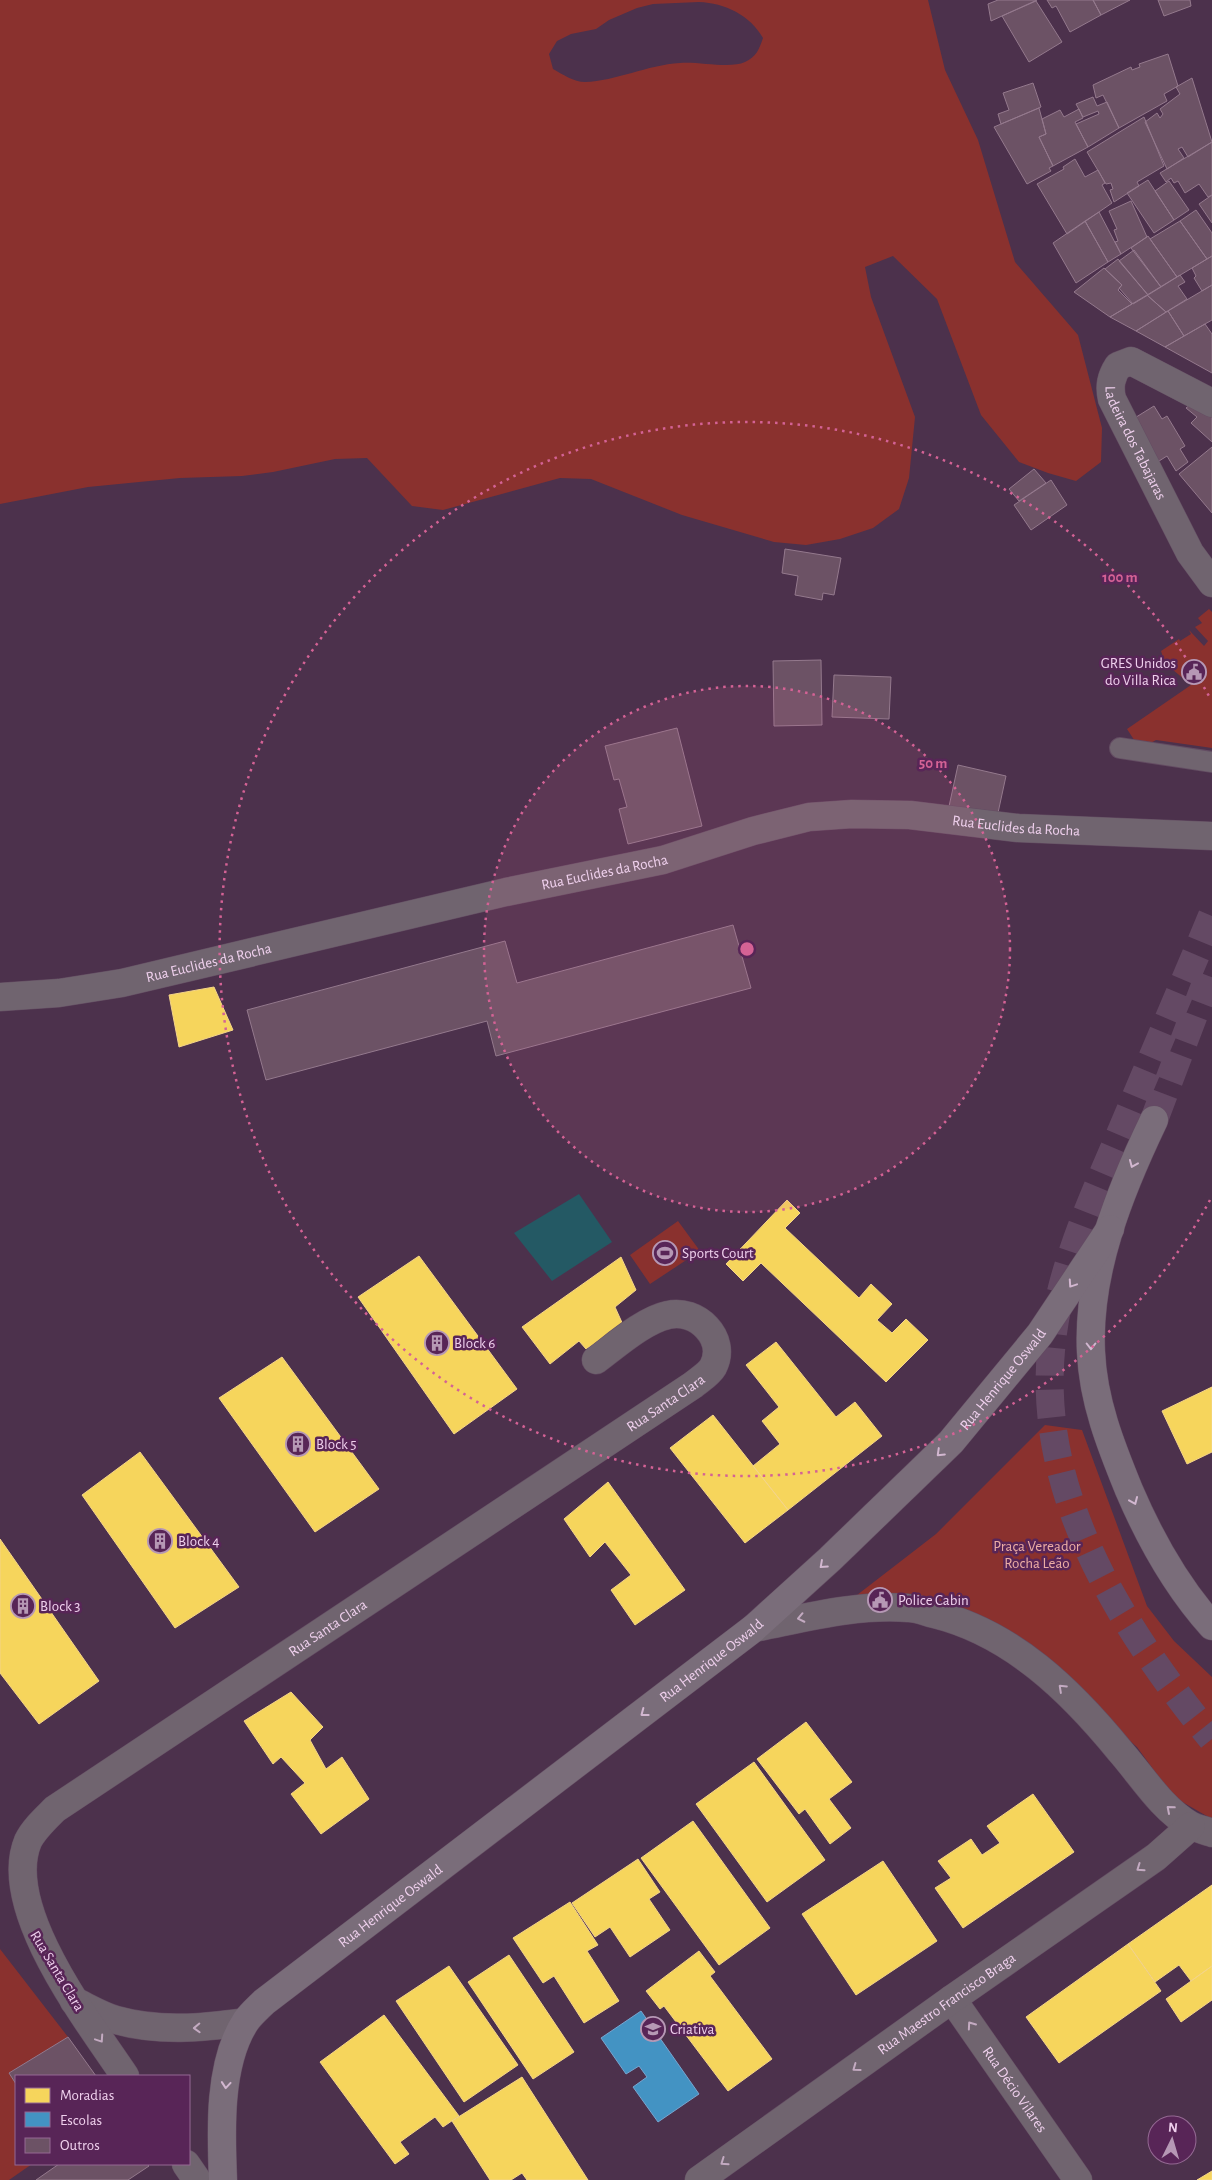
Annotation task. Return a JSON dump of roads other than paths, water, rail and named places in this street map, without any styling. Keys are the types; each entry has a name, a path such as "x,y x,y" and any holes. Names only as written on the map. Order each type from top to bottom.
{"main road":[{"path":"1154,1120 1132,1166 1110,1229 1098,1276 1091,1320 1091,1354 1106,1432 1143,1522 1162,1559 1212,1626"},
{"name":"Rua Henrique Oswald","path":"223,2180 222,2120 226,2074 231,2053 245,2022 264,2002 754,1628 830,1559 951,1442 1040,1334 1110,1229"}],"street":[{"name":"Ladeira dos Tabajaras","path":"1212,404 1131,361 1118,366 1112,376 1110,389 1112,399 1190,553 1212,583"},
{"name":"Rua Euclides da Rocha","path":"0,996 59,993 132,981 506,892 663,860 809,817 852,814 910,814 1018,828 1212,836"},
{"name":"Rua Santa Clara","path":"124,2075 34,1938 22,1902 20,1865 27,1842 39,1825 55,1809 693,1386 713,1367 716,1354 714,1339 704,1323 687,1315 668,1315 624,1338 596,1360"},
{"path":"754,1628 832,1612 910,1608 950,1618 984,1632 1021,1653 1064,1688 1120,1750 1160,1800 1202,1829"},
{"name":"Rua Maestro Francisco Braga","path":"699,2180 952,1999 1156,1857 1202,1829"},
{"name":"Rua Décio Vilares","path":"952,1999 1078,2180"},
{"path":"74,2001 115,2020 152,2027 208,2027 245,2022"},
{"path":"187,2165 198,2180"}],"lane":[{"path":"1120,748 1212,762"}],"tunnel":[{"path":"1212,916 1100,1182 1070,1260 1062,1287 1052,1341 1050,1397 1057,1451 1071,1504 1091,1555 1117,1604 1146,1651 1212,1739"},
{"path":"1154,1120 1212,967"}],"place":[{"name":"GRES Unidos do Villa Rica","path":"1194,672"},
{"name":"Sports Court","path":"665,1253"},
{"name":"Block 6","path":"437,1343"},
{"name":"Block 5","path":"298,1444"},
{"name":"Block 4","path":"160,1541"},
{"name":"Police Cabin","path":"880,1600"},
{"name":"Block 3","path":"23,1606"},
{"name":"Criativa","path":"653,2029"}],"park label":[{"name":"Praça Vereador Rocha Leão","path":"1037,1554"}]}
